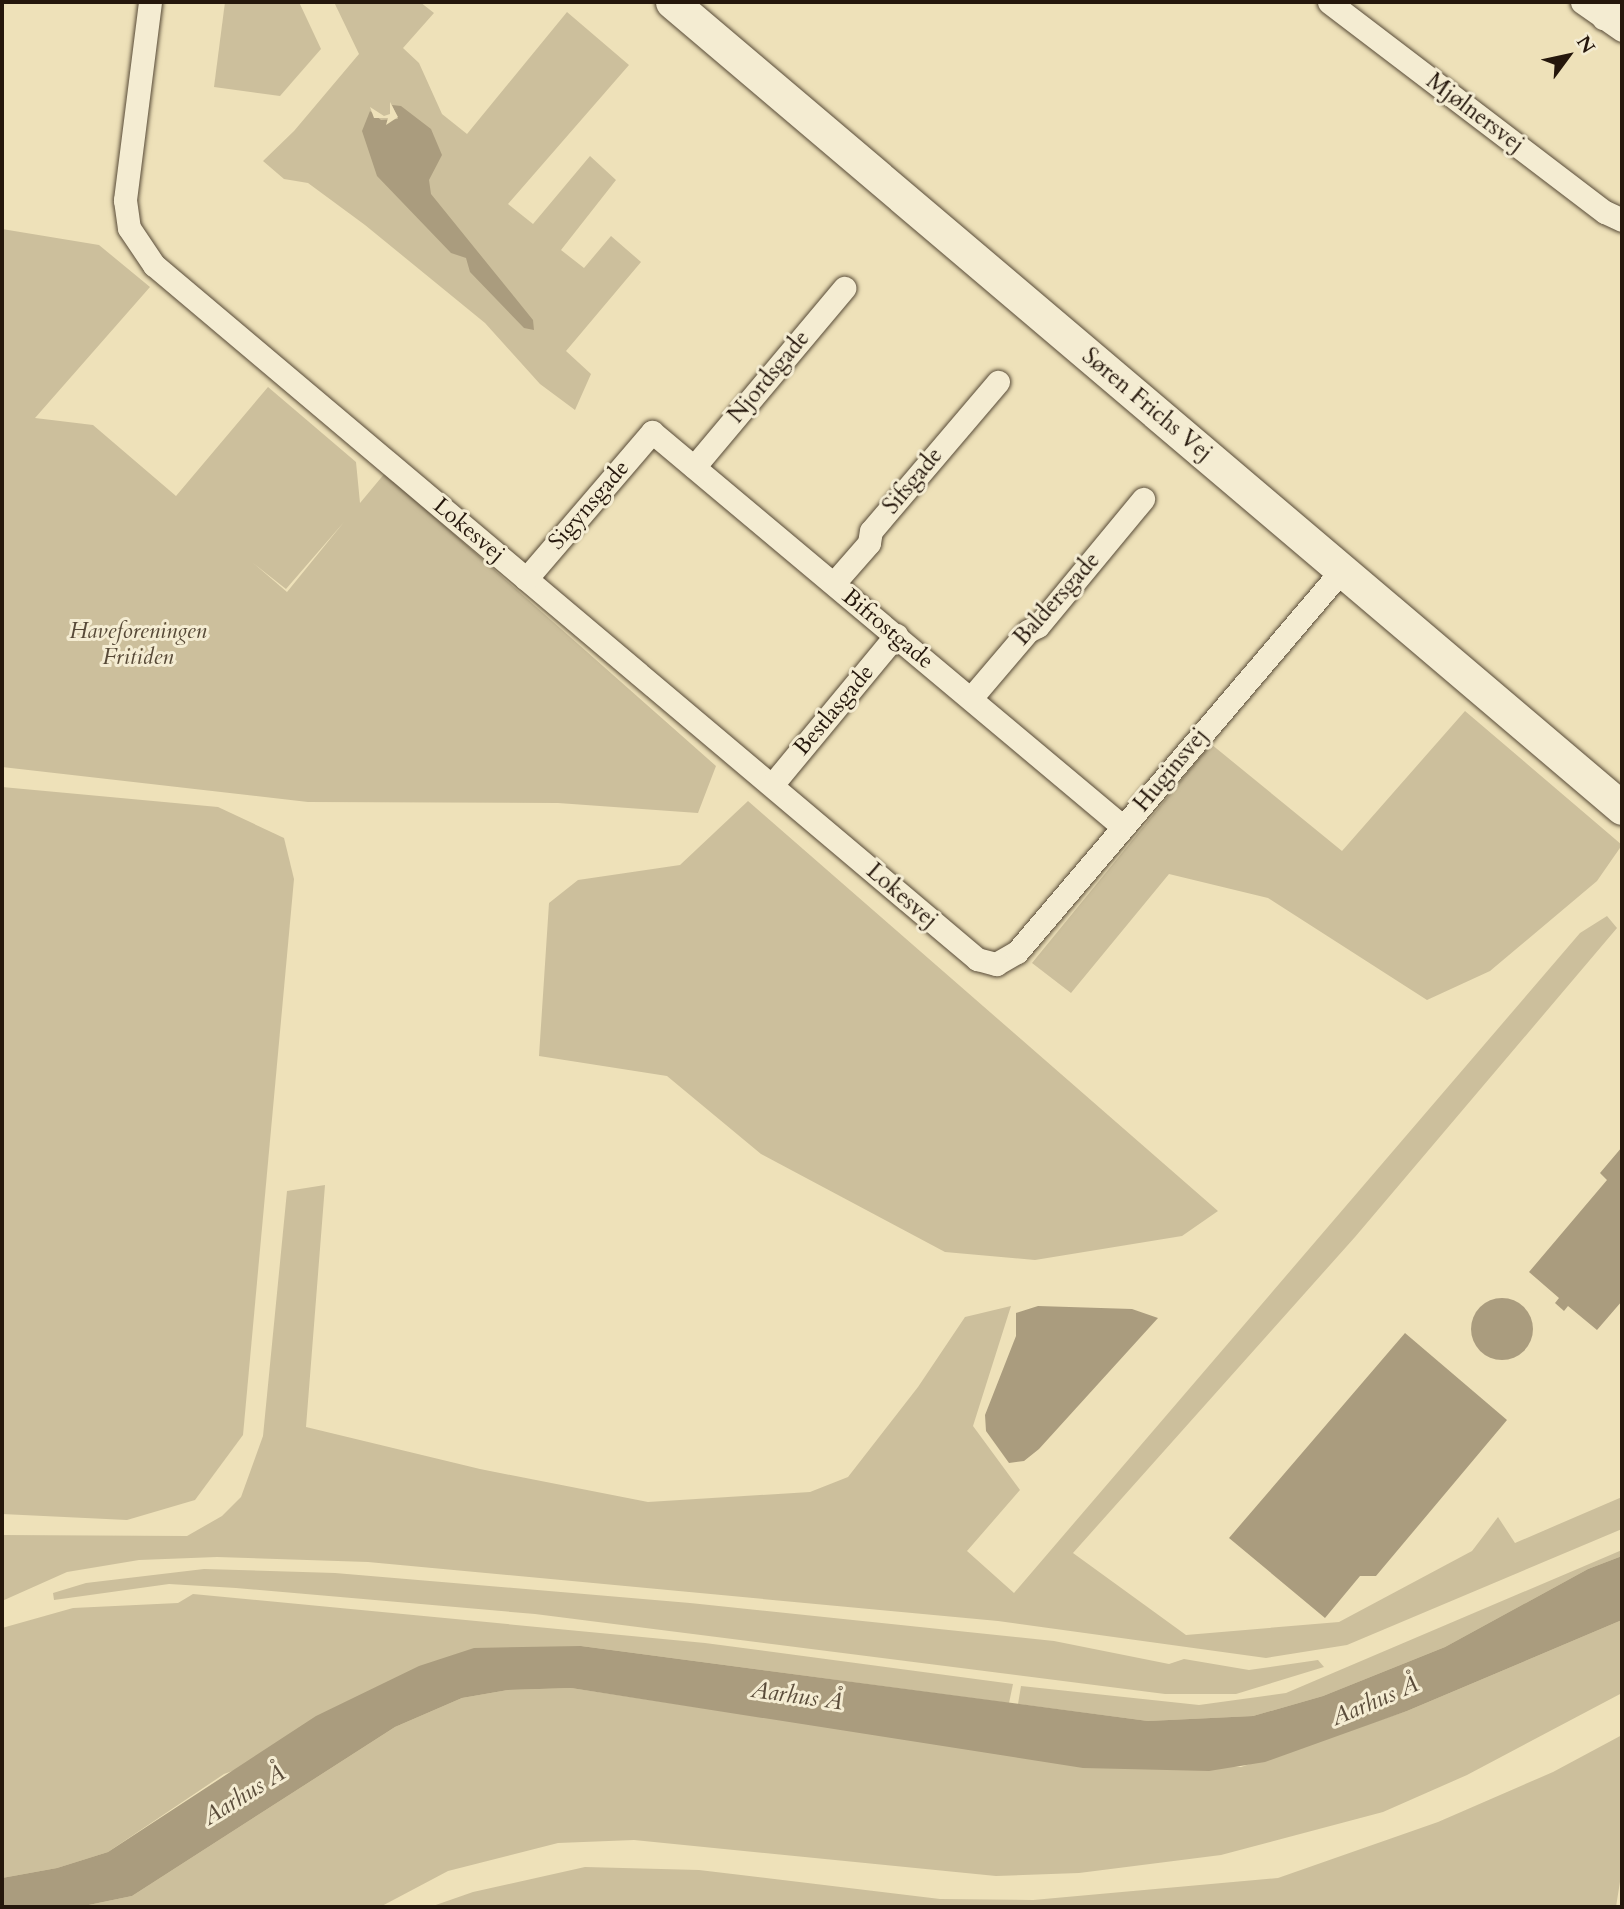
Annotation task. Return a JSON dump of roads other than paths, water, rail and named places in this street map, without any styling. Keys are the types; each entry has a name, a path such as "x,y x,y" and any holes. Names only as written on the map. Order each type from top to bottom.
{"street":[{"name":"Lokesvej","path":"150,2 125,200 136,241 154,265 772,785 968,954 996,964"},
{"name":"Søren Frichs Vej","path":"672,2 1622,808"},
{"name":"Mjølnersvej","path":"1329,2 1605,212 1622,220"},
{"path":"1582,2 1615,17"},
{"name":"Njordsgade","path":"694,467 844,288"},
{"name":"Sifsgade","path":"834,583 869,543 871,531 998,382"},
{"name":"Sigynsgade","path":"526,579 652,432"},
{"name":"Bifrostgade","path":"652,432 1123,827"},
{"name":"Baldersgade","path":"971,698 1028,631 1038,626 1143,499"},
{"name":"Huginsvej","path":"996,964 1017,951 1342,570"},
{"name":"Bestlasgade","path":"772,785 896,635"}],"water":[{"path":"392,105 401,106 431,129 442,155 429,180 431,194 533,320 534,330 524,328 470,272 466,258 451,253 377,176 362,131 370,111 381,120 398,119"},
{"path":"1622,1147 1622,1301 1597,1330 1568,1306 1564,1311 1555,1303 1559,1298 1529,1272 1607,1180 1600,1173"},
{"path":"1502,1298 1524,1307 1533,1329 1524,1351 1502,1360 1480,1351 1471,1329 1480,1307"},
{"path":"1038,1306 1132,1309 1158,1318 1039,1449 1024,1461 1009,1463 986,1431 985,1415 1016,1336 1016,1313"},
{"path":"1405,1333 1507,1420 1376,1576 1360,1576 1325,1618 1229,1538"},
{"name":"Aarhus Å","path":"1622,1556 1622,1620 1407,1711 1265,1762 1209,1771 1083,1768 571,1688 508,1690 462,1698 395,1727 132,1896 79,1907 2,1907 2,1878 57,1868 108,1852 316,1716 419,1666 474,1648 581,1646 1148,1721 1253,1716 1323,1696 1445,1647 1588,1569"}],"park label":[{"name":"Haveforeningen Fritiden","path":"138,644"}]}
